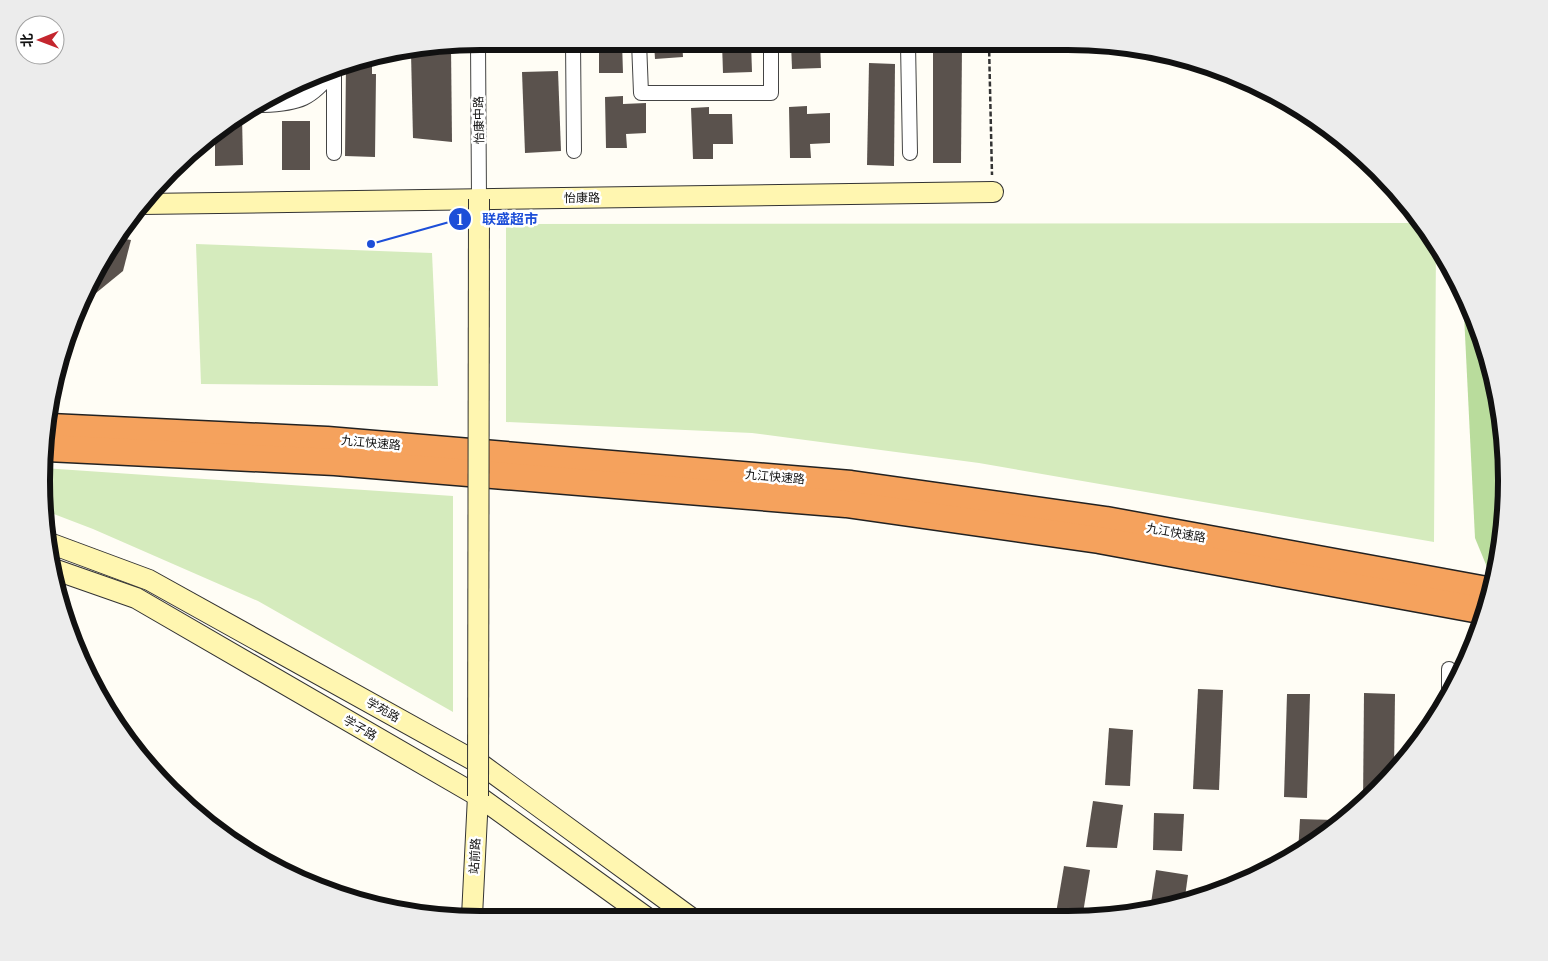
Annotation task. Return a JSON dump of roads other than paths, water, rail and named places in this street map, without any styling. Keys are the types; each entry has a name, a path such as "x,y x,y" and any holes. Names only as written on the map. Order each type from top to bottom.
{"highway":[{"name":"九江快速路","path":"54,427 327,440 851,484 1106,520 1484,589"},
{"name":"九江快速路","path":"51,448 335,462 846,504 1099,540 1477,611"}],"street":[{"name":"怡康中路","path":"478,50 480,199"},
{"path":"573,50 574,151"},
{"path":"639,50 641,92 650,93 771,93 771,50"},
{"path":"908,50 910,153"},
{"path":"334,76 334,153"},
{"path":"271,104 294,103 310,96 326,79"},
{"name":"怡康路","path":"151,204 993,192"},
{"name":"站前路","path":"472,911 478,796 480,199"},
{"name":"学苑路","path":"55,545 149,580 482,765 682,911"},
{"name":"学子路","path":"60,571 136,598 478,796 638,911"},
{"path":"1449,669 1449,680"}],"place":[{"name":"联盛超市","path":"371,244"}]}
